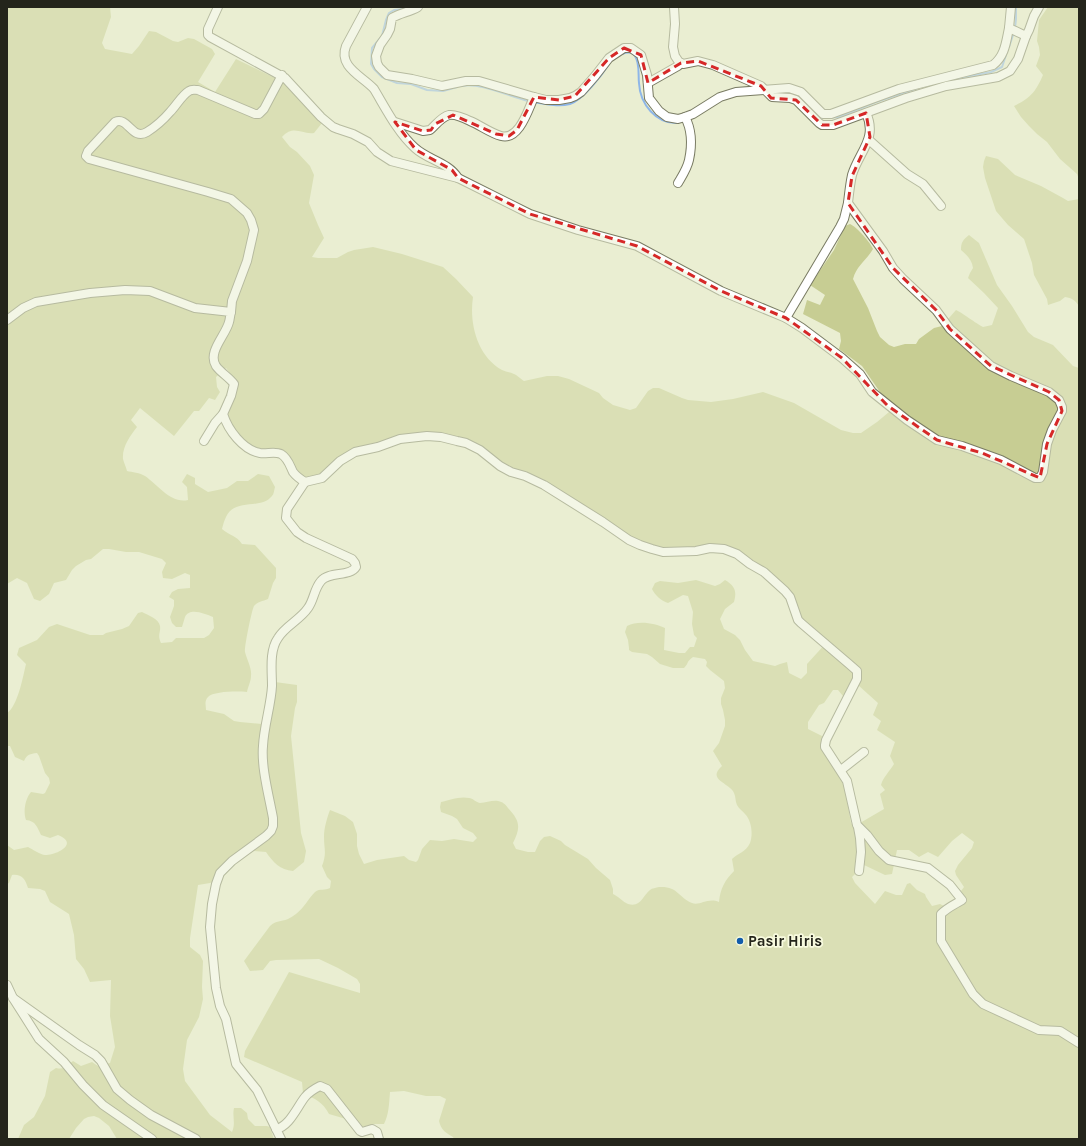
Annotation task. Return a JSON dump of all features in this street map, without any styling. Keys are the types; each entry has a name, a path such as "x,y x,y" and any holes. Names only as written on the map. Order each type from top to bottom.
{"street":[{"path":"367,7 346,46 344,53 349,68 369,84 374,90 407,140 416,150 452,170 458,178"},
{"path":"418,7 392,18 390,29 380,45 376,56 378,65 387,75 442,86 466,81 479,81 533,100 559,100 575,96 582,92 609,58 624,48 631,48 641,55 648,83 648,98 666,117 686,120 720,97 736,92 767,92 789,88 801,92 823,114 831,114 899,89 993,65 999,61 1002,56 1009,28 1011,7"},
{"path":"674,7 675,24 673,47 675,56 680,63"},
{"path":"680,63 683,64 698,61 713,65 760,86 774,98 782,97 796,100 819,123 822,125 833,125 906,98 946,86 998,77 1010,71 1018,58 1039,7"},
{"path":"215,8 208,29 208,35 210,37 282,75 321,117 338,129 368,142 377,152 391,161 458,178 530,214 578,230 637,246 720,291 786,318 842,358 860,374 872,392 888,406 938,440 1001,460 1035,478 1040,478 1043,472 1047,444 1052,430 1062,411 1059,400 1049,392 991,366 950,329 936,310 893,268 883,251 848,203"},
{"path":"1009,28 1026,36"},
{"path":"648,83 678,66 680,63"},
{"path":"204,441 215,423 223,414 232,396 234,384 230,378 216,366 213,357 229,323 232,301 247,260 254,230 251,220 247,213 230,199 89,159 86,156 88,151 115,122 122,121 139,135 142,135 148,132 170,113 188,92 192,90 198,90 254,114 259,114 264,109 282,75"},
{"path":"395,122 423,131 430,130 435,124 448,115 453,115 465,118 503,137 514,134 533,100"},
{"path":"786,318 844,219 852,176 857,162 869,140 869,120 866,113"},
{"path":"678,183 685,172 689,160 690,131 686,120"},
{"path":"869,140 907,174 923,184 941,206"},
{"path":"7,320 23,308 36,302 90,292 124,290 150,291 195,308 231,312"},
{"path":"223,414 230,430 244,445 257,452 278,453 283,455 298,478 305,482 322,478 340,461 355,452 378,447 400,439 427,436 441,437 466,443 480,450 500,466 544,485 629,540 640,545 663,552 696,551 710,548 724,549 737,554 764,572 790,597 795,613 801,624 857,671 857,679 825,742 825,747 847,781 860,838 861,856 859,871"},
{"path":"281,1139 257,1090 236,1064 226,1019 220,1006 216,988 210,927 215,891 220,873 266,836 274,826 262,748 272,687 273,648 277,639 282,633 309,607 321,580 329,575 352,571 356,567 352,559 306,538 297,532 286,518 287,509 305,482"},
{"path":"841,770 864,752"},
{"path":"858,828 865,833 887,859 928,868 950,886 962,900 947,908 941,914 941,941 964,981 973,994 983,1004 1039,1030 1060,1031 1079,1043"},
{"path":"7,984 13,998 35,1035 64,1062 94,1097 103,1105 152,1139"},
{"path":"13,998 95,1055 101,1061 117,1089 130,1100 151,1115 196,1139"},
{"path":"276,1130 287,1124 309,1093 320,1086 327,1089 360,1131 372,1130 377,1132 379,1139"}],"highlighted area":[{"path":"624,48 641,55 648,83 681,63 698,61 761,86 771,98 796,100 822,125 833,125 866,113 870,137 852,176 848,203 893,268 936,310 950,329 991,366 1049,392 1059,400 1062,411 1047,444 1040,478 982,453 937,440 888,406 842,358 786,318 721,291 637,246 530,214 458,178 452,170 416,150 395,122 423,131 431,130 435,124 453,115 496,134 509,136 517,130 534,97 559,100 575,96 609,58"}],"green space":[{"path":"7,7 110,7 111,17 102,43 105,49 132,54 149,31 156,32 178,42 188,38 194,39 212,49 215,54 198,82 215,92 236,59 283,82 322,123 314,133 290,131 282,137 310,166 314,175 309,203 324,238 312,257 337,258 354,250 373,247 402,254 443,267 473,297 472,317 474,328 481,348 493,364 524,381 547,376 558,376 569,379 599,393 613,405 630,410 636,408 648,391 653,388 659,388 688,400 711,402 733,399 763,392 794,403 841,430 861,433 889,412 891,404 882,395 862,366 839,349 841,341 840,333 803,314 807,300 820,305 825,295 810,285 834,250 845,226 850,224 863,235 873,249 857,270 853,279 868,308 880,337 889,345 894,347 905,344 916,344 919,339 934,328 942,326 956,310 983,327 992,325 998,308 968,278 973,268 972,263 961,250 961,245 965,238 969,235 979,243 997,285 1028,332 1034,337 1053,345 1073,366 1079,368 1079,1139 454,1139 444,1131 439,1121 446,1099 440,1096 426,1096 404,1091 390,1092 388,1113 384,1124 375,1124 357,1128 346,1119 329,1114 327,1110 315,1099 303,1093 302,1082 244,1057 245,1051 289,972 360,993 360,984 357,979 319,959 270,961 263,970 250,971 244,961 272,924 288,919 296,914 315,892 330,888 331,881 327,877 322,866 325,854 325,830 330,810 345,816 353,822 357,834 359,854 364,864 377,860 404,856 409,860 416,862 422,849 430,840 442,841 454,839 473,842 477,838 473,833 463,828 457,819 441,812 441,802 455,798 470,798 480,803 498,801 506,805 517,821 518,828 513,843 516,849 535,852 540,841 544,837 550,836 561,841 588,859 610,880 613,894 628,904 632,905 639,903 651,889 659,887 670,888 687,901 695,904 711,900 719,902 720,893 728,878 734,871 732,859 748,846 751,840 752,832 749,820 737,805 734,793 720,781 717,775 722,766 713,751 719,743 725,726 721,704 721,698 725,688 724,681 706,666 707,662 705,659 693,657 684,668 673,668 660,664 647,654 632,652 629,650 625,632 627,626 636,623 646,623 665,628 664,650 685,653 690,647 694,647 697,638 694,635 692,624 693,612 688,596 683,595 668,603 665,602 658,598 652,589 655,583 660,581 678,583 696,580 715,586 725,580 733,587 735,598 734,602 725,609 720,619 724,629 735,635 740,640 753,661 775,666 787,662 789,673 801,679 807,673 807,664 827,642 803,622 796,607 739,552 695,548 663,549 631,538 512,469 441,434 377,444 321,475 305,479 296,471 289,458 258,450 246,443 238,435 226,415 232,376 226,368 216,377 217,387 220,392 215,400 209,398 199,411 194,411 174,436 140,408 131,420 137,427 125,446 123,459 127,471 145,476 170,497 176,499 188,500 187,487 182,482 187,474 195,478 195,484 208,492 227,488 237,481 248,481 258,474 269,476 275,487 273,495 267,500 261,503 241,506 230,511 226,517 222,529 242,544 255,545 276,568 276,578 268,599 254,606 245,649 251,673 251,680 247,692 220,693 211,695 206,700 206,710 224,714 234,721 262,724 265,704 273,693 275,682 297,685 297,702 291,736 301,833 306,851 304,862 293,871 284,869 277,865 266,852 254,851 238,861 223,877 210,883 198,885 190,947 200,955 203,961 203,999 199,1017 187,1040 183,1069 185,1081 210,1115 232,1132 234,1126 234,1108 241,1108 247,1113 248,1119 255,1126 270,1127 274,1139 117,1139 109,1126 94,1116 84,1119 69,1139 18,1139 24,1125 34,1117 45,1096 50,1072 56,1068 63,1068 73,1061 81,1066 92,1062 98,1066 110,1063 115,1047 110,1016 111,980 90,982 84,969 76,959 74,935 69,914 50,902 45,891 28,888 21,876 12,875 9,883 7,884 7,845 14,850 28,847 45,855 60,851 67,845 64,838 58,835 50,838 41,835 34,823 26,820 25,806 27,798 31,792 45,793 50,783 39,756 37,753 31,754 26,757 24,761 15,757 10,746 7,746 7,713 17,698 26,664 17,655 19,648 37,640 49,627 57,624 90,635 103,635 129,626 138,613 142,612 158,621 160,626 159,638 161,643 172,642 176,638 204,638 209,635 214,628 213,617 198,612 190,612 187,614 182,627 176,627 172,623 170,617 174,606 174,600 169,597 172,592 178,589 190,588 190,575 185,573 172,579 163,578 162,572 166,563 162,559 139,552 103,549 91,559 86,560 76,566 66,580 54,583 49,594 40,601 34,599 27,583 17,578 7,584","holes":["852,684 858,685 878,703 873,715 881,721 877,730 895,742 890,756 894,764 881,785 885,790 880,794 884,809 860,823 853,825 851,823 845,789 841,778 821,745 822,736 808,729 808,722 819,705 824,703 833,690 838,690 843,696","962,833 974,842 972,848 955,871 964,887 961,891 963,897 959,908 950,909 940,904 932,906 925,894 917,890 910,883 907,884 902,895 896,895 885,891 875,904 855,883 852,877 864,865 885,875 892,874 897,850 909,850 919,857 928,852 938,857 952,841"]},
{"path":"1048,7 1079,7 1079,179 1077,174 1060,159 1047,142 1029,126 1014,106 1032,94 1043,75 1036,66 1040,55 1037,41 1039,20"},
{"path":"986,156 998,159 1015,175 1041,186 1068,201 1079,199 1079,306 1070,298 1065,297 1060,301 1048,305 1047,299 1034,275 1032,263 1024,239 1008,225 996,211 983,167"}],"waterway":[{"path":"1015,28 1016,7"},
{"path":"404,9 394,10 389,13 382,36 372,48 371,64 374,69 382,77 397,83 411,84 427,90 443,91 457,87"},
{"path":"1009,47 1014,32"},
{"path":"622,54 628,52 634,54 637,59 640,91 646,105 656,116 663,120 678,123"},
{"path":"949,80 991,72 1002,67 1006,55"},
{"path":"533,102 552,105 570,104 575,102 592,87 609,64"},
{"path":"462,86 470,85 487,88 529,101"},
{"path":"812,108 821,118 839,117 876,102 918,88"}],"place":[{"name":"Pasir Hiris","path":"740,941"}]}
